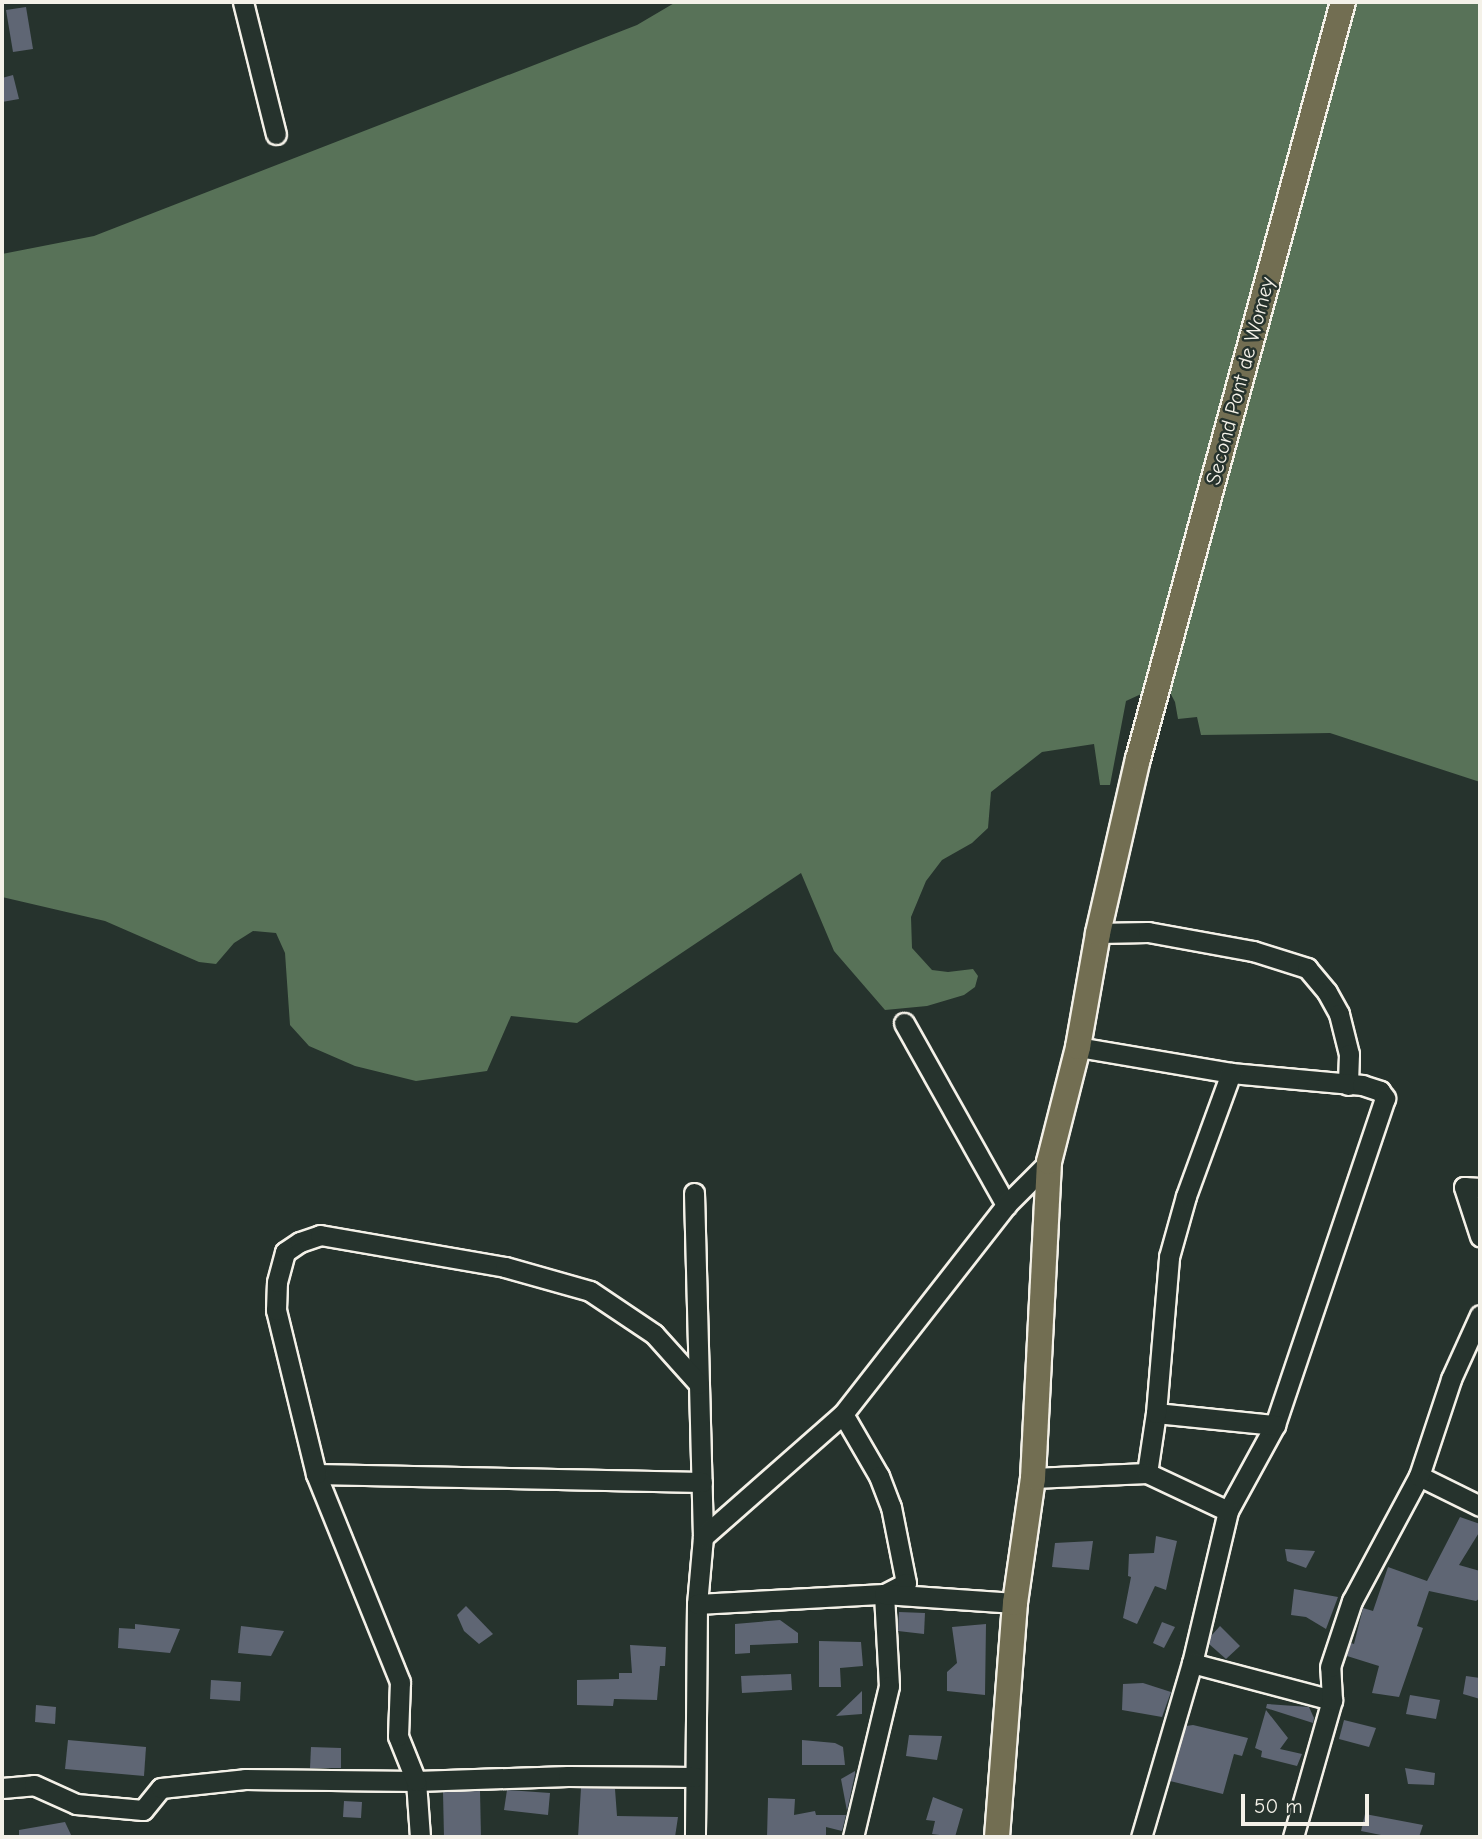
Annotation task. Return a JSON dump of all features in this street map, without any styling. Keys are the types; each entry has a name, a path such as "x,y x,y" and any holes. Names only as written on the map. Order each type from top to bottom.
{"main road":[{"name":"Second Pont de Womey","path":"996,1837 1015,1603 1033,1478 1049,1161 1078,1047 1098,933 1138,759 1343,2"}],"street":[{"path":"243,2 276,134"},
{"path":"1098,933 1148,932 1253,951 1307,968 1327,992 1339,1014 1349,1054 1348,1085"},
{"path":"904,1023 1006,1205"},
{"path":"1078,1047 1231,1073 1348,1085 1380,1091 1385,1098 1275,1426 1228,1511 1192,1663 1141,1837"},
{"path":"1147,1473 1156,1413 1169,1257 1186,1196 1231,1073"},
{"path":"703,1537 844,1414 1006,1205 1049,1161"},
{"path":"1480,1188 1464,1187 1480,1236"},
{"path":"694,1194 703,1537 697,1604 695,1837"},
{"path":"420,1837 416,1781 398,1736 400,1682 316,1475 276,1310 277,1282 285,1252 300,1242 320,1235 505,1266 590,1291 654,1334 699,1384"},
{"path":"1293,1837 1332,1700 1330,1667 1352,1601 1419,1476 1451,1378 1480,1315"},
{"path":"1156,1413 1275,1426"},
{"path":"844,1414 879,1476 891,1507 906,1583 884,1594"},
{"path":"1033,1478 1147,1473 1228,1511"},
{"path":"316,1475 702,1482"},
{"path":"1419,1476 1480,1506"},
{"path":"853,1837 889,1686 884,1594"},
{"path":"697,1604 884,1594 1015,1603"},
{"path":"1192,1663 1332,1700"},
{"path":"2,1788 34,1785 76,1804 143,1810 161,1788 245,1779 416,1781 568,1776 695,1777"}],"green space":[{"path":"676,2 1480,2 1480,782 1330,733 1201,735 1197,717 1178,719 1175,702 1165,683 1126,701 1110,785 1100,785 1094,744 1042,752 991,792 988,828 972,843 942,860 926,881 911,917 912,948 932,970 948,972 973,969 978,976 975,987 964,995 927,1006 885,1010 834,951 801,873 577,1023 511,1016 487,1071 416,1081 355,1066 309,1046 290,1025 285,953 276,933 253,931 234,943 216,964 199,962 105,921 2,897 2,254 94,236 637,25"}],"building":[{"path":"26,7 33,49 13,52 6,10"},
{"path":"13,75 19,99 2,102 2,78"},
{"path":"1460,1517 1480,1524 1480,1531 1459,1565 1480,1571 1480,1598 1476,1601 1429,1591 1417,1626 1423,1628 1399,1697 1372,1693 1379,1666 1347,1656 1351,1643 1354,1644 1363,1608 1373,1611 1388,1567 1427,1581"},
{"path":"1156,1536 1177,1541 1166,1590 1155,1586 1137,1624 1123,1618 1131,1577 1128,1576 1129,1554 1154,1553"},
{"path":"1093,1541 1089,1570 1052,1567 1055,1543"},
{"path":"1285,1549 1315,1551 1306,1568 1287,1561"},
{"path":"1294,1589 1338,1597 1326,1629 1306,1617 1291,1615"},
{"path":"466,1606 493,1634 479,1644 464,1631 457,1615"},
{"path":"899,1612 925,1613 924,1634 898,1631"},
{"path":"780,1620 798,1633 798,1643 750,1645 750,1653 735,1654 735,1624"},
{"path":"1162,1622 1175,1627 1164,1648 1153,1643"},
{"path":"135,1624 180,1629 170,1653 118,1648 119,1628 135,1629"},
{"path":"986,1624 985,1695 947,1691 947,1672 957,1663 952,1627"},
{"path":"241,1626 284,1631 271,1656 238,1653"},
{"path":"1220,1626 1240,1646 1226,1659 1209,1644 1211,1636"},
{"path":"819,1641 861,1642 863,1666 840,1668 841,1687 819,1687"},
{"path":"630,1645 666,1647 665,1666 660,1666 657,1700 614,1699 613,1706 577,1705 577,1680 619,1679 619,1673 632,1673"},
{"path":"791,1674 792,1690 742,1693 741,1676"},
{"path":"1466,1676 1480,1678 1480,1699 1463,1694"},
{"path":"211,1680 241,1682 240,1701 210,1699"},
{"path":"1143,1683 1171,1692 1162,1717 1122,1710 1123,1684"},
{"path":"862,1691 862,1714 836,1716"},
{"path":"1410,1695 1440,1700 1436,1719 1406,1714"},
{"path":"1267,1704 1309,1707 1314,1718 1313,1723 1266,1708"},
{"path":"36,1705 56,1707 55,1724 35,1722"},
{"path":"1266,1710 1288,1738 1280,1749 1302,1754 1297,1766 1261,1757 1262,1751 1255,1748"},
{"path":"1344,1720 1376,1728 1369,1747 1339,1739"},
{"path":"1193,1725 1248,1738 1242,1756 1234,1754 1223,1794 1170,1781 1186,1726"},
{"path":"909,1735 942,1736 937,1760 906,1756"},
{"path":"68,1740 146,1747 144,1776 65,1769"},
{"path":"802,1740 835,1743 843,1747 845,1765 802,1765"},
{"path":"311,1747 341,1748 341,1768 310,1768"},
{"path":"1405,1768 1435,1773 1434,1785 1408,1784"},
{"path":"855,1771 855,1774 847,1811 841,1779"},
{"path":"581,1788 615,1789 617,1816 678,1817 675,1837 578,1837"},
{"path":"507,1790 550,1793 548,1815 504,1810"},
{"path":"480,1791 481,1837 444,1837 443,1792"},
{"path":"933,1797 963,1809 955,1837 932,1834 935,1821 926,1820"},
{"path":"768,1798 795,1799 794,1815 815,1811 816,1815 846,1815 842,1831 826,1827 826,1837 767,1837"},
{"path":"344,1801 362,1802 361,1818 343,1817"},
{"path":"1365,1814 1423,1825 1419,1837 1391,1837 1361,1831"},
{"path":"65,1822 72,1837 19,1837 19,1830"}]}
